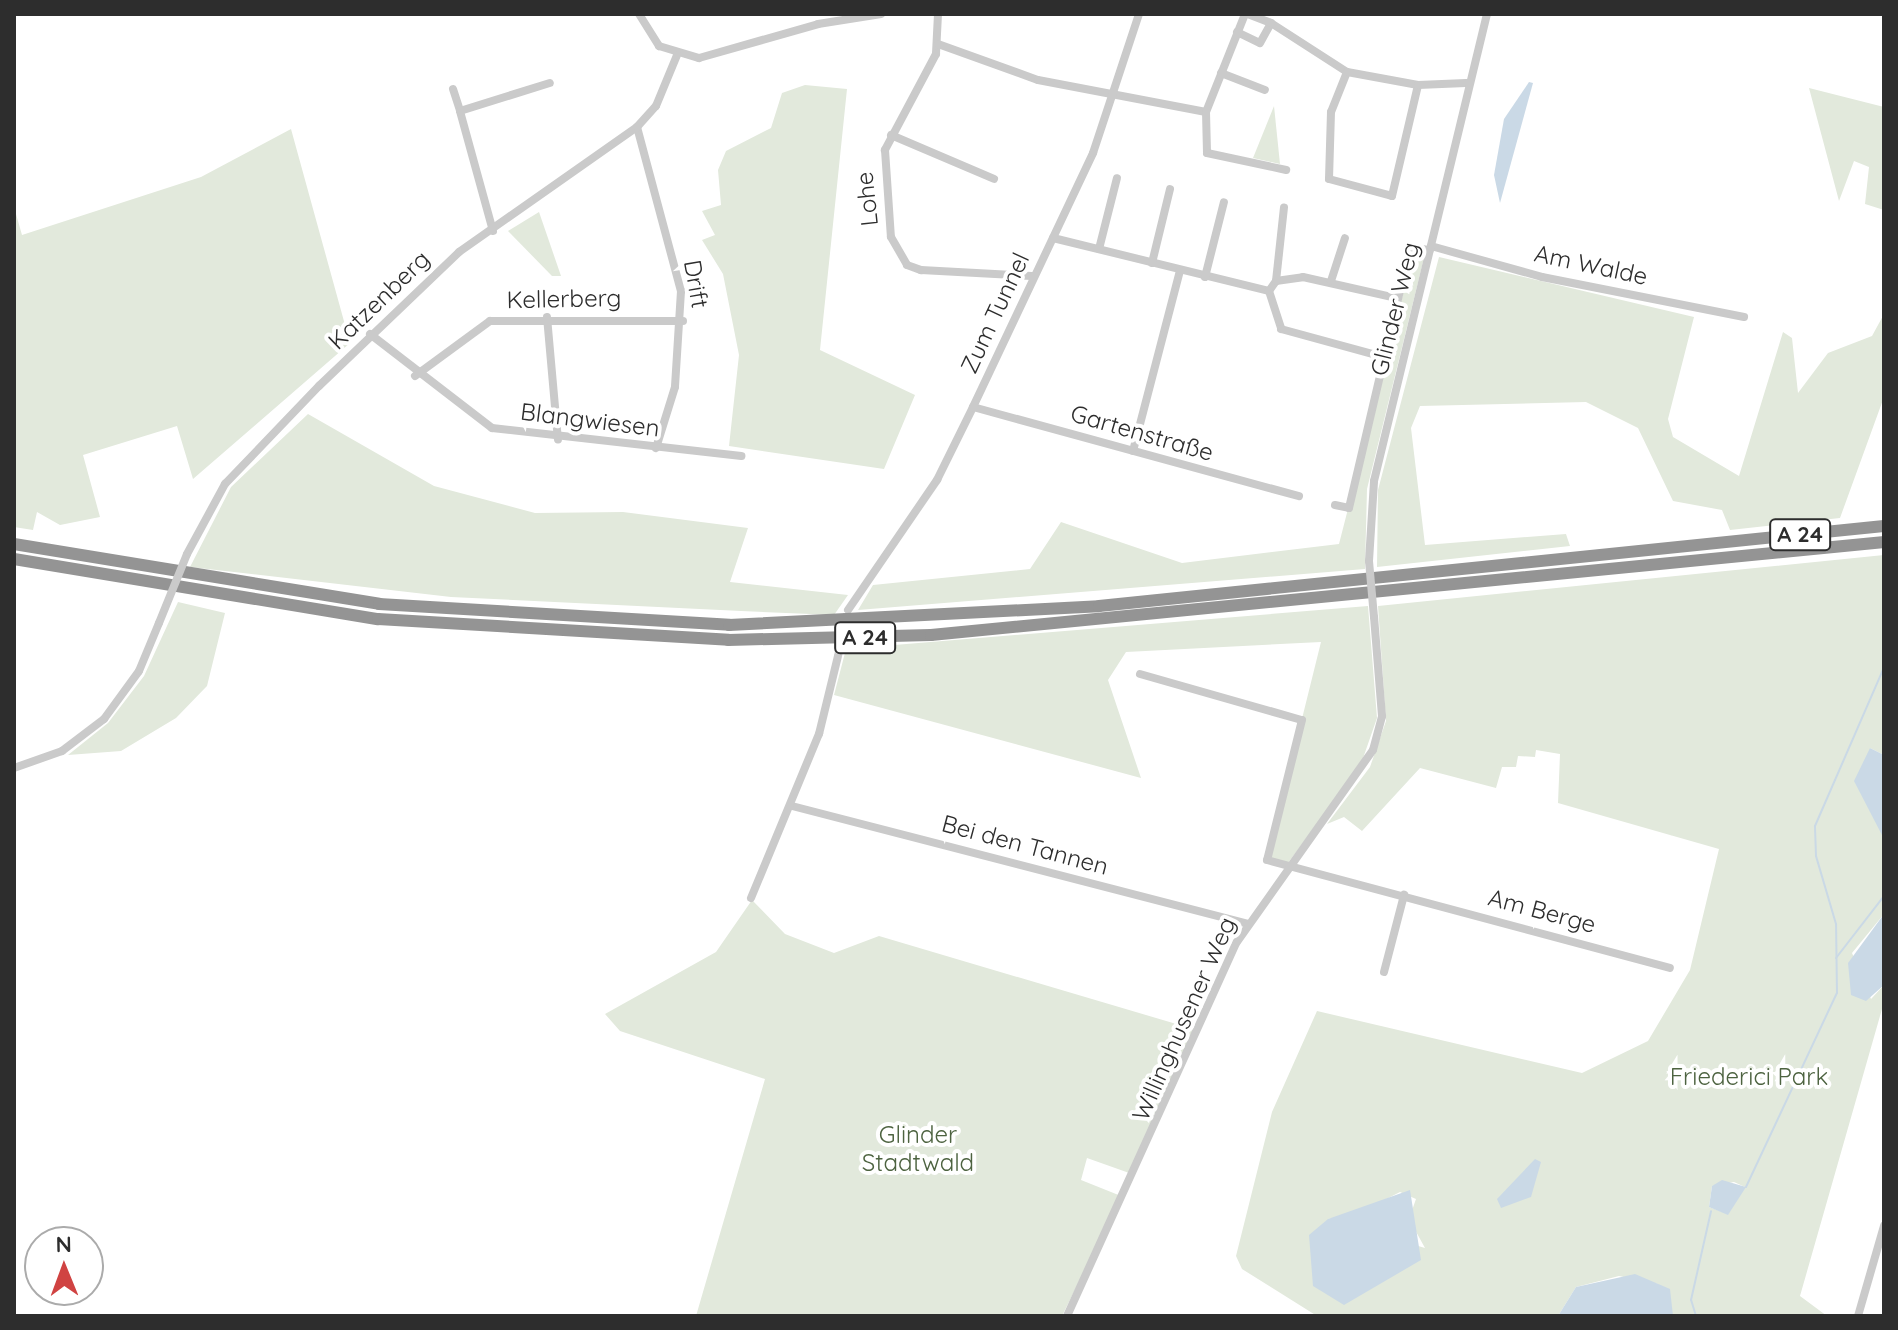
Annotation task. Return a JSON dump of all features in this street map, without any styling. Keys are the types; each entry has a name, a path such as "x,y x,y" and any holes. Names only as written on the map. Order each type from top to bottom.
{"highway":[{"name":"A 24","path":"14,544 379,604 729,625 1099,606 1884,526"},
{"name":"A 24","path":"14,559 378,619 728,640 946,634 1884,542"}],"street":[{"path":"639,14 645,32 677,55 723,55 843,16 881,14"},
{"name":"Lohe","path":"938,14 938,44 891,135 883,202 907,265 1032,276"},
{"name":"Zum Tunnel","path":"848,610 937,480 973,407 1032,276 1053,238 1115,91 1139,14"},
{"path":"1286,170 1207,153 1206,112 1246,14 1271,23 1312,46 1347,72 1418,85 1466,83"},
{"name":"Glinder Weg","path":"1374,617 1369,561 1372,491 1466,83 1487,14"},
{"path":"1237,32 1260,43 1271,23"},
{"path":"938,44 1038,80 1115,91 1206,112"},
{"name":"Katzenberg","path":"14,768 62,751 104,719 139,671 187,554 225,484 370,334 459,252 637,127 656,106 677,55"},
{"path":"1347,72 1331,112 1329,179 1392,196 1418,85"},
{"path":"1221,73 1265,90"},
{"path":"460,111 550,83"},
{"path":"453,89 493,231"},
{"name":"Drift","path":"637,127 678,276 683,321 675,387 656,448"},
{"path":"891,135 994,179"},
{"path":"1099,249 1117,178"},
{"path":"1152,263 1170,189"},
{"path":"1205,277 1224,202"},
{"path":"1269,291 1276,281 1284,207"},
{"path":"1053,238 1269,291"},
{"path":"1331,281 1345,238"},
{"path":"1335,505 1349,508 1380,356 1410,247 1430,248"},
{"name":"Am Walde","path":"1430,248 1542,277 1744,317"},
{"path":"1133,451 1180,271"},
{"path":"1276,281 1331,281 1396,298"},
{"path":"1269,291 1281,329 1380,356"},
{"path":"547,317 558,440"},
{"name":"Kellerberg","path":"415,376 490,321 547,317 683,321"},
{"name":"Blangwiesen","path":"370,334 415,376 492,428 558,440 741,456"},
{"name":"Gartenstraße","path":"973,407 1299,496"},
{"name":"Willinghusener Weg","path":"1067,1316 1248,924 1348,794 1378,735 1374,617"},
{"path":"751,898 792,806 838,656"},
{"path":"1140,674 1302,720 1267,860 1288,869"},
{"name":"Bei den Tannen","path":"792,806 1248,924"},
{"name":"Am Berge","path":"1288,869 1404,895 1670,968"},
{"path":"1384,972 1404,895"},
{"path":"1858,1316 1884,1226"}],"green space":[{"path":"805,85 847,89 820,350 915,395 884,469 729,446 739,355 723,274 702,240 715,235 702,211 721,205 718,170 726,151 771,128 782,93"},
{"path":"1809,88 1884,107 1884,210 1865,204 1869,167 1854,161 1839,201"},
{"path":"1274,106 1280,164 1253,158"},
{"path":"291,129 350,343 193,479 177,426 83,455 100,517 60,525 37,512 33,530 14,527 14,207 22,235 201,177"},
{"path":"539,212 561,276 552,276 508,231"},
{"path":"1413,255 1424,258 1367,489 1365,569 858,610 873,585 1030,569 1061,522 1182,563 1339,544"},
{"path":"1439,257 1694,317 1668,419 1673,437 1739,476 1783,332 1792,338 1798,393 1828,353 1872,336 1884,314 1884,397 1840,518 1730,530 1722,510 1673,501 1638,428 1586,402 1420,406 1411,428 1425,545 1566,534 1570,546 1377,567 1378,490"},
{"path":"308,414 434,486 535,513 623,512 748,528 730,582 848,595 834,615 451,597 190,567 231,487"},
{"name":"Friederici Park","path":"1884,555 1884,755 1870,748 1868,797 1884,839 1884,914 1852,953 1871,999 1884,985 1884,1002 1800,1296 1827,1316 1673,1316 1658,1284 1619,1276 1576,1287 1558,1316 1317,1316 1242,1269 1236,1256 1272,1112 1317,1011 1582,1073 1648,1041 1690,970 1719,849 1558,803 1560,754 1536,750 1535,757 1518,756 1516,767 1502,767 1496,788 1420,768 1362,831 1344,817 1327,824 1370,767 1386,721 1378,606","holes":["1734,1182 1745,1187 1728,1214 1709,1207 1712,1186","1400,1192 1416,1199 1409,1219 1425,1248 1328,1219 1359,1213"]},
{"path":"178,602 225,613 207,686 176,718 121,751 68,755 108,723 144,676"},
{"path":"1368,606 1377,718 1361,764 1285,867 1267,860 1321,642 1126,652 1108,680 1141,778 834,695 846,649"},
{"name":"Glinder Stadtwald","path":"752,900 785,934 834,953 879,936 1200,1031 1132,1174 1087,1158 1081,1180 1121,1196 1062,1316 696,1316 765,1079 620,1031 605,1014 716,952"}],"water":[{"path":"1529,82 1533,83 1500,203 1494,175 1504,119"},
{"path":"1870,748 1884,755 1884,839 1854,781"},
{"path":"1884,914 1884,985 1866,1001 1851,995 1848,963"},
{"path":"1535,1159 1541,1162 1531,1197 1501,1208 1497,1199"},
{"path":"1722,1180 1746,1187 1728,1215 1709,1207 1712,1186"},
{"path":"1410,1190 1421,1260 1344,1305 1313,1286 1309,1235 1328,1219"},
{"path":"1635,1274 1670,1289 1673,1316 1558,1316 1576,1287"}],"waterway":[{"path":"1746,1187 1837,993 1836,924 1816,856 1815,826 1884,667"},
{"path":"1836,958 1884,896"},
{"path":"1696,1316 1691,1300 1711,1211"}],"tunnel":[{"path":"838,656 847,614"}]}
